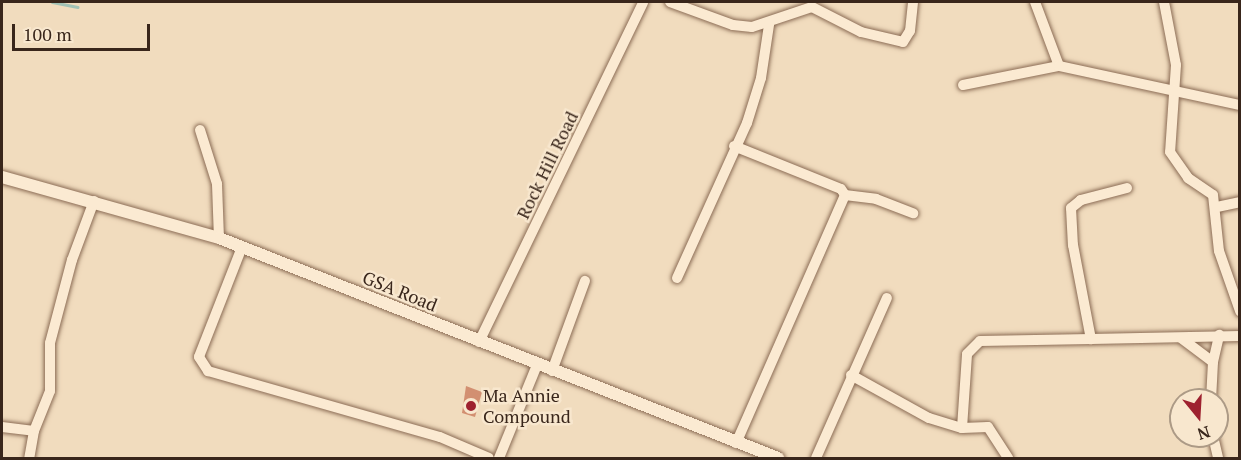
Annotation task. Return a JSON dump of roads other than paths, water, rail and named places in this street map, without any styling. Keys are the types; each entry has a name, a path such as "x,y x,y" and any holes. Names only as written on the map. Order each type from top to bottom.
{"street":[{"name":"Rock Hill Road","path":"479,342 643,2"},
{"path":"670,2 733,25 769,25 815,4 861,32 903,42 910,31 913,2"},
{"path":"1035,2 1059,66"},
{"path":"1164,2 1176,65 1169,137 1174,163 1213,195 1217,207 1219,251 1239,311"},
{"path":"677,278 734,146 744,130 761,78 769,25"},
{"path":"963,85 1059,66 1172,88 1239,105"},
{"path":"200,130 217,184 219,238"},
{"path":"734,146 841,189 845,195 876,200 913,213"},
{"name":"GSA Road","path":"2,177 219,238 778,459"},
{"path":"1091,339 1073,244 1071,208 1081,200 1127,188"},
{"path":"736,443 845,195"},
{"path":"29,459 34,431 50,391 50,343 94,201"},
{"path":"1217,207 1239,202"},
{"path":"242,247 199,357 207,371 440,437 489,459"},
{"path":"552,371 585,281"},
{"path":"816,459 851,375 888,298"},
{"path":"1212,388 1213,362 1219,335"},
{"path":"962,428 967,354 980,341 1239,336"},
{"path":"1181,338 1213,362"},
{"path":"499,459 537,365"},
{"path":"851,375 911,412 962,428 988,427 1008,459"},
{"path":"2,427 34,431"}],"waterway":[{"path":"52,2 78,7"}],"place":[{"name":"Ma Annie Compound","path":"471,406"}]}
